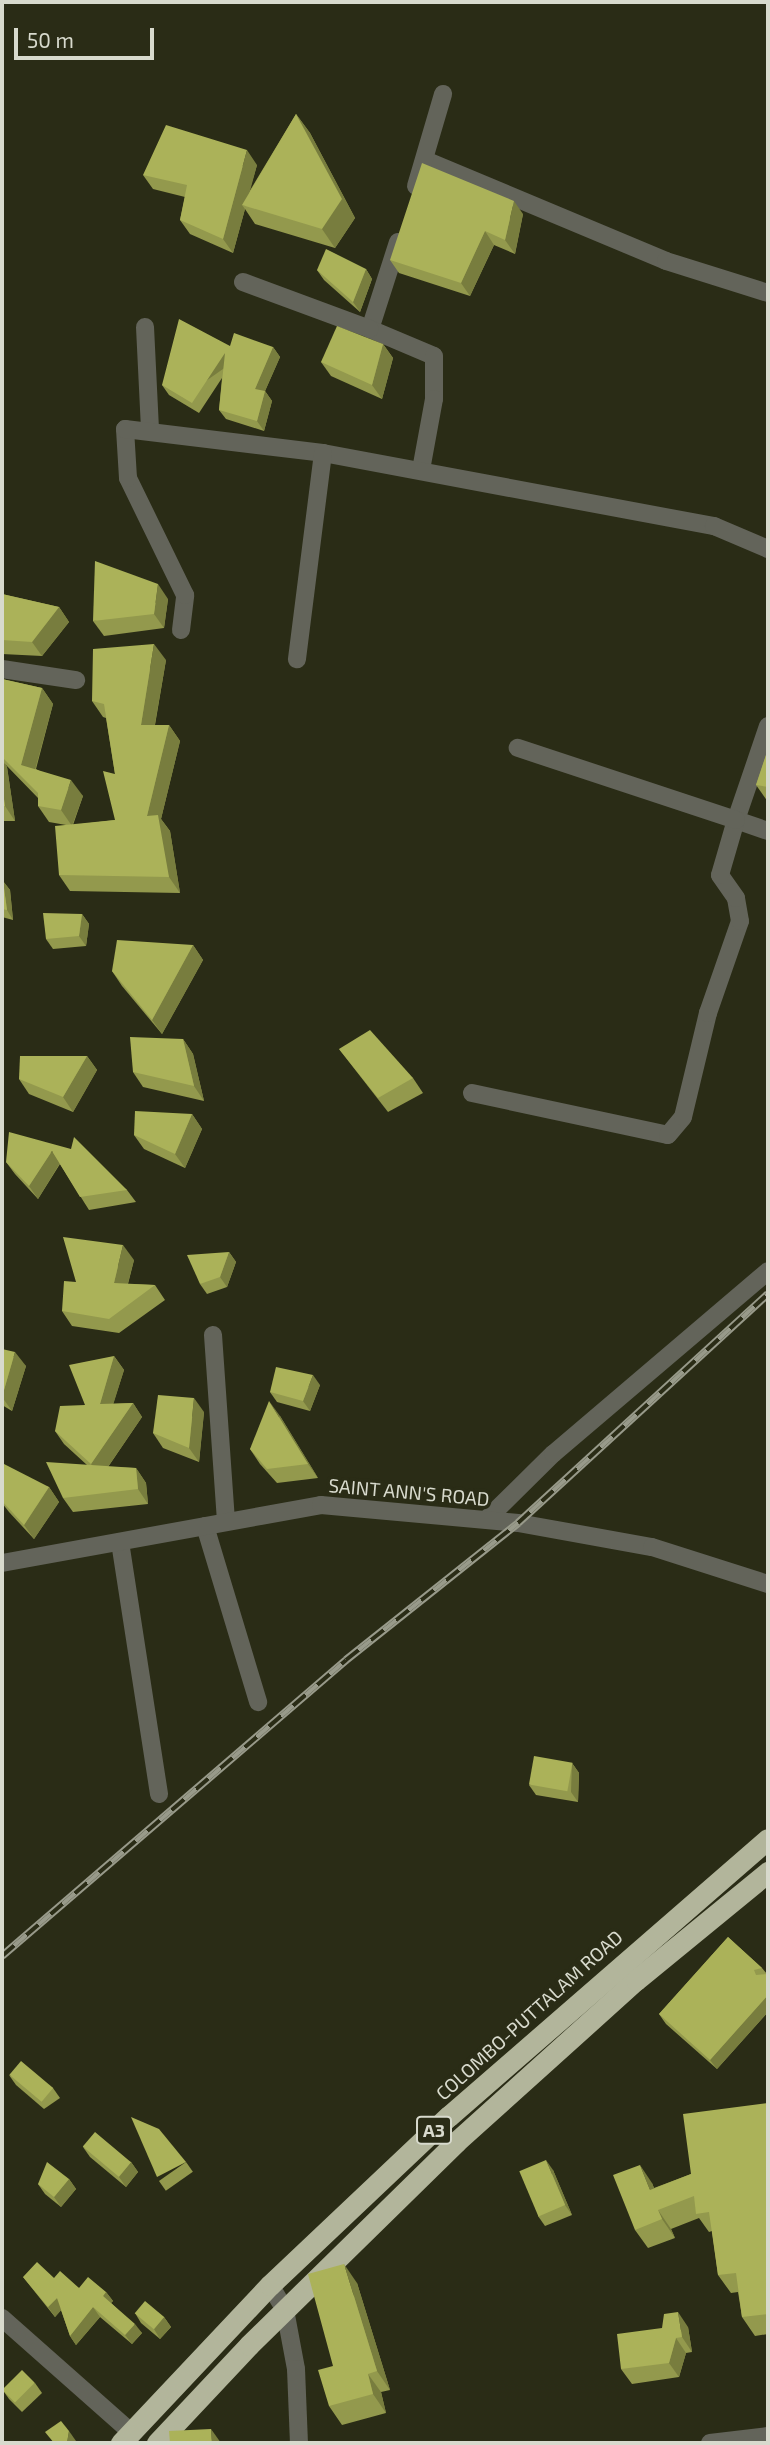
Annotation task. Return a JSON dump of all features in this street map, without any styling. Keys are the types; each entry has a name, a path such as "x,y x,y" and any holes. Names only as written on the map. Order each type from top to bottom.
{"highway":[{"name":"COLOMBO-PUTTALAM ROAD","path":"124,2440 270,2285 526,2045 768,1839"},
{"name":"A3","path":"157,2443 285,2310 558,2048 768,1872"}],"street":[{"path":"412,199 443,94"},
{"path":"425,160 666,261 768,293"},
{"path":"370,329 404,225"},
{"path":"243,282 434,356 434,398 421,470"},
{"path":"145,327 150,431"},
{"path":"181,630 185,595 128,478 125,429 323,453 421,470 714,526 768,549"},
{"path":"297,659 323,453"},
{"path":"2,669 76,680"},
{"path":"472,1093 668,1135 683,1117 708,1013 740,921 736,898 720,875 768,726"},
{"path":"517,748 768,831"},
{"path":"487,1518 553,1454 768,1271"},
{"path":"213,1335 226,1522"},
{"name":"SAINT ANN'S ROAD","path":"2,1563 321,1505 487,1518 652,1548 768,1584"},
{"path":"205,1526 258,1702"},
{"path":"120,1542 159,1794"},
{"path":"270,2285 285,2310 296,2369 299,2443"},
{"path":"2,2318 124,2440"},
{"path":"710,2443 768,2437"}],"building":[{"path":"296,114 342,199 322,229 242,205"},
{"path":"166,125 247,150 223,239 180,220 187,185 143,175"},
{"path":"422,163 514,201 505,240 485,231 461,283 390,260"},
{"path":"326,249 366,269 353,302 317,270"},
{"path":"179,319 230,346 234,333 273,347 255,389 265,391 257,421 219,410 225,353 192,403 162,385"},
{"path":"337,326 383,344 372,385 321,362"},
{"path":"95,561 158,584 154,614 93,621"},
{"path":"2,594 59,607 32,642 2,640"},
{"path":"154,644 141,725 169,725 147,816 158,815 169,877 59,875 55,826 115,820 103,771 115,774 104,704 92,701 93,649"},
{"path":"2,679 42,688 21,765 71,780 61,810 38,806 38,793 2,757"},
{"path":"768,749 768,787 756,785"},
{"path":"3,881 7,910 2,909"},
{"path":"43,913 82,914 79,936 46,939"},
{"path":"117,940 193,945 152,1020 112,971"},
{"path":"370,1030 413,1078 378,1098 339,1049"},
{"path":"130,1037 183,1039 194,1086 133,1072"},
{"path":"20,1056 87,1056 63,1097 19,1079"},
{"path":"135,1111 192,1114 175,1154 134,1135"},
{"path":"9,1132 71,1149 74,1137 127,1190 80,1197 52,1151 29,1186 6,1162"},
{"path":"63,1237 123,1245 114,1283 155,1285 109,1319 62,1311 64,1281 76,1282"},
{"path":"229,1252 220,1277 200,1284 187,1255"},
{"path":"2,1349 15,1352 2,1397"},
{"path":"114,1356 100,1404 133,1403 91,1464 55,1431 60,1406 85,1405 69,1365"},
{"path":"276,1367 313,1375 303,1401 270,1392"},
{"path":"158,1395 194,1398 189,1448 153,1433"},
{"path":"269,1401 308,1464 267,1469 250,1449"},
{"path":"46,1462 136,1468 138,1489 63,1498"},
{"path":"4,1464 49,1487 24,1525 2,1501"},
{"path":"534,1756 572,1763 567,1791 529,1785"},
{"path":"728,1937 762,1968 754,1970 756,1975 768,1974 768,1995 710,2060 659,2014"},
{"path":"21,2061 53,2088 42,2102 9,2075"},
{"path":"768,2103 768,2314 742,2317 736,2273 718,2275 709,2212 696,2214 694,2196 658,2210 662,2219 635,2230 613,2175 640,2165 650,2190 691,2174 683,2114"},
{"path":"131,2117 159,2129 186,2162 157,2177"},
{"path":"95,2132 131,2162 119,2177 83,2147"},
{"path":"546,2160 565,2205 538,2216 519,2171"},
{"path":"47,2162 69,2179 54,2197 38,2184"},
{"path":"37,2262 54,2278 60,2271 79,2288 88,2277 106,2292 103,2296 135,2324 125,2335 93,2307 70,2336 57,2298 48,2307 23,2277"},
{"path":"344,2264 377,2371 368,2374 373,2394 329,2406 318,2370 333,2366 308,2274"},
{"path":"145,2301 164,2317 154,2329 135,2313"},
{"path":"678,2312 682,2337 676,2338 669,2363 621,2369 617,2334 662,2328 664,2314"},
{"path":"22,2370 35,2383 15,2403 2,2390"},
{"path":"61,2421 69,2431 67,2443 54,2443 45,2432"},
{"path":"211,2429 212,2443 170,2443 169,2431"}],"railway":[{"path":"2,1956 346,1660 518,1523 768,1294"}]}
